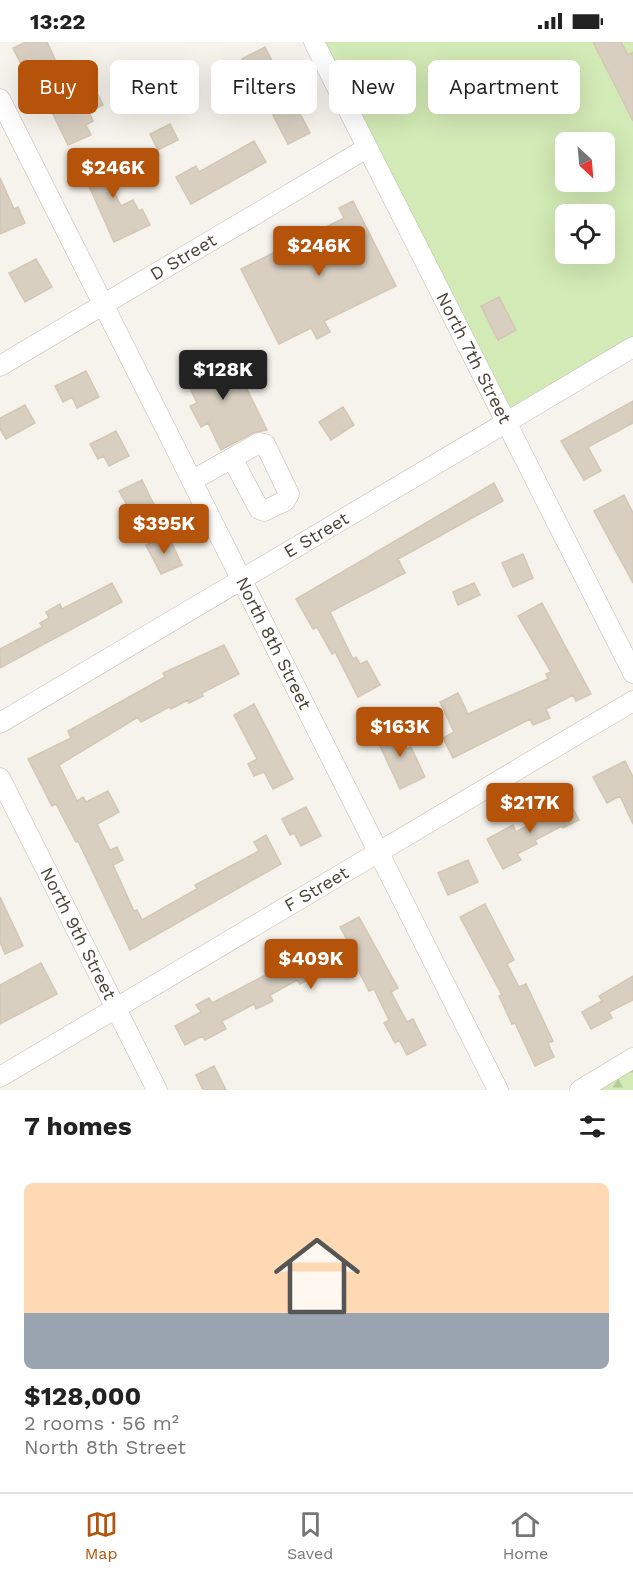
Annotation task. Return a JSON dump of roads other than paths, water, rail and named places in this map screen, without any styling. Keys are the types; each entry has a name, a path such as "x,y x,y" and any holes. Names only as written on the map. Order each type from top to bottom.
{"street":[{"name":"North 7th Street","path":"314,42 633,672"},
{"name":"North 8th Street","path":"0,99 498,1090"},
{"name":"D Street","path":"0,366 368,148"},
{"name":"E Street","path":"0,723 633,347"},
{"path":"193,480 232,458"},
{"name":"F Street","path":"0,1077 633,702"},
{"name":"North 9th Street","path":"0,778 157,1090"},
{"path":"580,1090 633,1058"}]}
